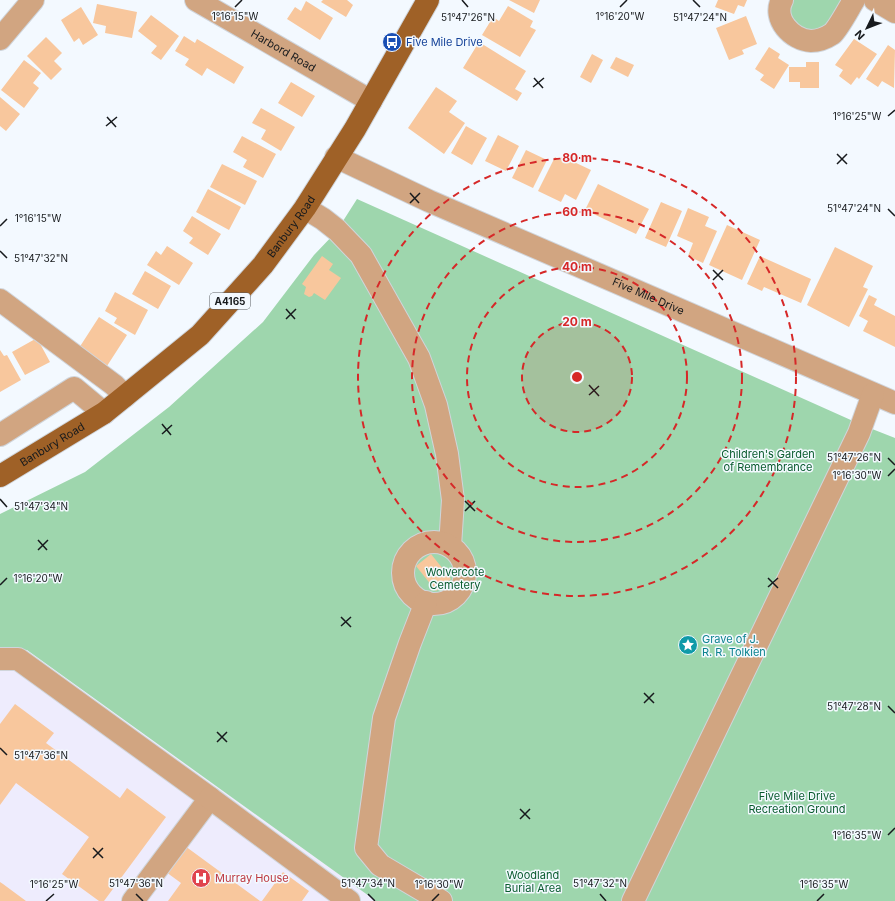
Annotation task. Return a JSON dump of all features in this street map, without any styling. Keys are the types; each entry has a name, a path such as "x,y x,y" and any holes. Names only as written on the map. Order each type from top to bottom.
{"main road":[{"name":"Banbury Road","path":"0,476 104,413 200,335 263,265 305,208 371,101 428,0"}],"street":[{"path":"0,39 33,0"},
{"name":"Harbord Road","path":"196,0 371,101"},
{"path":"782,0 779,13 784,26 796,36 811,41 822,39 833,33 854,0"},
{"path":"875,0 895,12"},
{"name":"Five Mile Drive","path":"336,157 429,201 895,403"},
{"path":"305,208 337,230 361,256 419,358 436,406 447,454 453,500 450,546"},
{"path":"0,300 114,385 125,396"},
{"path":"0,435 74,388 104,413"},
{"path":"633,901 859,433 873,394"},
{"path":"433,542 443,543 450,546 458,553 463,562 465,572 463,582 458,592 448,600 438,603 426,602 416,598 407,587 403,573 405,562 412,551 422,544 433,542"},
{"path":"426,602 384,718 366,848 380,865 441,901"},
{"path":"0,659 18,659 349,901"},
{"path":"133,901 210,798"}],"shaded area":[{"path":"27,650 376,901 0,901 0,664"}],"green space":[{"path":"791,0 845,0 829,25 814,32 799,26 796,23 788,6"},
{"name":"Wolvercote Cemetery","path":"357,199 862,425 895,438 895,901 376,901 27,650 0,648 0,514 85,472 169,407 263,322 314,255 336,232"}],"building":[{"path":"323,0 347,0 353,5 346,17 321,2"},
{"path":"509,0 540,0 534,13"},
{"path":"718,0 747,0 744,7 738,5 734,14 715,7"},
{"path":"306,1 333,18 320,40 287,19 295,7 301,11"},
{"path":"97,4 137,12 132,38 105,33 106,26 93,23"},
{"path":"508,6 533,21 530,27 536,30 520,57 482,35 493,17 499,21"},
{"path":"81,7 98,35 83,45 79,38 74,42 61,20"},
{"path":"151,15 179,36 161,60 151,53 157,46 138,31"},
{"path":"746,16 757,44 742,50 744,54 729,60 716,28"},
{"path":"184,36 195,43 197,39 244,67 234,84 207,68 202,76 185,65 189,59 175,51"},
{"path":"46,37 62,53 54,61 62,69 51,80 27,56"},
{"path":"854,39 877,54 859,79 857,77 851,85 839,76 843,70 835,65"},
{"path":"479,42 526,71 515,89 522,93 517,101 463,68"},
{"path":"888,45 895,50 894,88 882,81 878,87 866,79"},
{"path":"769,47 780,54 778,58 789,65 774,89 760,80 764,75 755,69"},
{"path":"592,54 603,60 591,83 580,77"},
{"path":"616,57 634,65 628,77 610,68"},
{"path":"24,60 41,73 33,83 39,88 24,108 1,90"},
{"path":"806,62 819,62 819,88 800,88 800,82 789,82 789,67 806,67"},
{"path":"291,82 315,96 302,117 278,103"},
{"path":"436,87 457,101 449,112 465,123 444,154 408,128"},
{"path":"0,97 20,114 6,131 0,126"},
{"path":"261,108 295,127 281,151 261,139 266,130 252,123"},
{"path":"466,126 487,138 472,165 451,153"},
{"path":"498,135 519,146 506,171 485,161"},
{"path":"242,136 276,154 263,178 243,167 247,160 233,152"},
{"path":"526,150 547,160 533,188 512,178"},
{"path":"565,152 576,157 574,162 591,170 576,200 565,194 561,202 538,191 555,157 560,160"},
{"path":"222,164 257,181 245,205 210,187"},
{"path":"598,184 649,209 636,234 585,210"},
{"path":"208,189 241,207 229,230 196,212"},
{"path":"661,202 682,211 666,247 645,238"},
{"path":"688,208 709,217 705,226 717,231 703,263 688,256 693,243 677,236"},
{"path":"192,216 221,234 208,255 189,243 193,238 183,231"},
{"path":"727,225 760,240 742,280 709,265"},
{"path":"167,246 193,263 179,285 147,265 156,251 161,255"},
{"path":"835,247 873,266 863,287 868,289 849,327 807,305"},
{"path":"322,256 333,264 329,270 341,278 325,300 314,293 309,297 304,294 306,287 302,284"},
{"path":"760,256 811,279 801,303 764,287 762,291 747,284"},
{"path":"145,271 171,286 158,309 132,294"},
{"path":"115,292 148,310 135,335 114,323 117,318 105,311"},
{"path":"869,295 877,299 874,305 895,316 895,347 863,331 868,321 859,316"},
{"path":"99,317 127,335 107,366 79,348"},
{"path":"37,338 50,362 25,375 12,352"},
{"path":"0,350 4,356 7,355 21,380 0,392"},
{"path":"431,554 451,579 436,591 416,566"},
{"path":"15,704 54,733 46,743 120,798 127,788 166,817 104,901 99,901 62,874 89,837 16,783 0,805 0,724"},
{"name":"Murray House","path":"185,846 260,901 168,901 181,883 166,872"},
{"name":"Murray House","path":"283,872 309,891 302,901 262,901"},
{"path":"0,882 3,884 26,901 0,901"}],"place":[{"name":"Five Mile Drive","path":"392,42"},
{"name":"Grave of J. R. R. Tolkien","path":"688,645"},
{"name":"Murray House","path":"201,878"}],"park label":[{"name":"Children's Garden of Remembrance","path":"768,460"},
{"name":"Five Mile Drive Recreation Ground","path":"797,802"},
{"name":"Woodland Burial Area","path":"533,881"}]}
